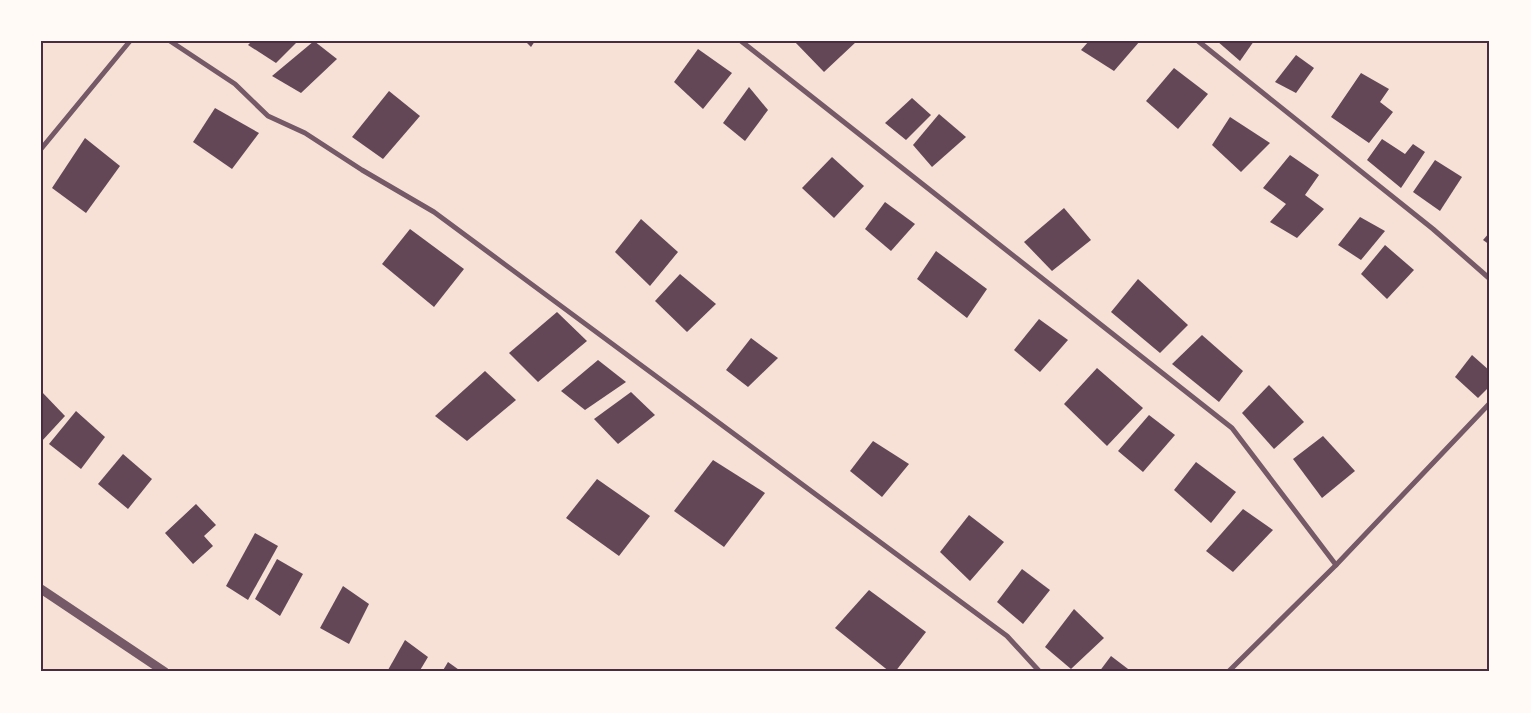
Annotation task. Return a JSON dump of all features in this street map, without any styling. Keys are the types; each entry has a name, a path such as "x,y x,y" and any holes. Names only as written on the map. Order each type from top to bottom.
{"street":[{"path":"41,149 130,41"},
{"path":"170,41 235,84 268,116 305,133 362,170 434,212 1007,636 1040,672"},
{"path":"741,41 1232,428 1336,565"},
{"path":"1198,41 1433,229 1490,279"},
{"path":"1228,672 1336,565 1490,403"},
{"path":"41,589 165,672"}],"building":[{"path":"252,41 298,41 276,63 248,45"},
{"path":"314,41 337,59 301,93 272,76"},
{"path":"525,41 535,41 531,47"},
{"path":"794,41 857,41 824,72"},
{"path":"1089,41 1140,41 1114,71 1081,50"},
{"path":"1217,41 1254,41 1240,61"},
{"path":"698,49 732,73 703,109 674,82"},
{"path":"1296,55 1314,68 1296,93 1275,82"},
{"path":"1174,68 1208,94 1178,129 1146,101"},
{"path":"1361,73 1389,89 1380,102 1393,112 1369,143 1331,117"},
{"path":"749,87 768,110 745,141 723,123"},
{"path":"389,91 420,116 383,159 352,137"},
{"path":"912,98 931,115 906,140 885,123"},
{"path":"215,108 259,133 232,169 193,142"},
{"path":"939,114 966,137 932,167 913,145"},
{"path":"1230,117 1270,143 1241,172 1212,145"},
{"path":"85,138 120,166 86,213 52,188"},
{"path":"1382,139 1405,154 1413,144 1425,152 1401,188 1367,160"},
{"path":"1290,155 1319,175 1305,195 1324,209 1297,238 1270,222 1286,204 1263,188"},
{"path":"832,157 864,186 834,218 802,188"},
{"path":"1435,160 1462,177 1440,211 1413,192"},
{"path":"885,202 915,224 891,251 865,229"},
{"path":"1064,208 1091,240 1052,271 1024,242"},
{"path":"1360,217 1385,231 1361,260 1338,245"},
{"path":"641,219 678,252 650,286 615,252"},
{"path":"410,229 464,269 434,307 382,264"},
{"path":"1490,232 1490,245 1483,240"},
{"path":"1385,245 1414,270 1387,299 1361,274"},
{"path":"936,251 987,289 967,318 917,279"},
{"path":"680,274 716,304 687,332 655,301"},
{"path":"1138,279 1188,325 1160,353 1111,312"},
{"path":"557,312 587,341 538,382 509,353"},
{"path":"1039,319 1068,340 1040,372 1014,350"},
{"path":"1202,335 1243,371 1219,402 1172,364"},
{"path":"751,338 778,358 748,387 726,370"},
{"path":"1472,355 1490,371 1490,386 1478,398 1455,377"},
{"path":"598,360 626,382 585,410 561,391"},
{"path":"1097,368 1143,408 1107,446 1064,404"},
{"path":"485,371 516,400 467,441 435,416"},
{"path":"1269,385 1304,422 1274,449 1242,413"},
{"path":"41,391 65,416 41,442"},
{"path":"631,392 655,415 618,444 594,419"},
{"path":"76,411 105,437 81,469 49,444"},
{"path":"1149,415 1175,435 1143,472 1118,451"},
{"path":"1323,436 1355,471 1322,498 1293,459"},
{"path":"873,441 909,464 882,497 850,471"},
{"path":"123,454 152,479 128,509 98,484"},
{"path":"713,460 765,493 724,547 674,511"},
{"path":"1196,462 1236,492 1211,523 1174,490"},
{"path":"597,479 650,516 619,556 566,518"},
{"path":"196,504 216,525 204,536 213,546 193,564 165,533"},
{"path":"1243,509 1273,530 1233,572 1206,551"},
{"path":"969,515 1004,542 970,581 940,552"},
{"path":"255,533 278,546 248,600 226,586"},
{"path":"277,559 303,574 280,616 255,599"},
{"path":"1022,569 1050,590 1023,624 997,602"},
{"path":"343,586 369,604 349,644 320,628"},
{"path":"869,590 926,632 895,672 890,672 835,628"},
{"path":"1074,609 1104,638 1071,669 1045,647"},
{"path":"405,640 428,657 419,672 390,672 388,670"},
{"path":"1111,656 1132,672 1099,672"},
{"path":"448,662 462,672 442,672"}]}
